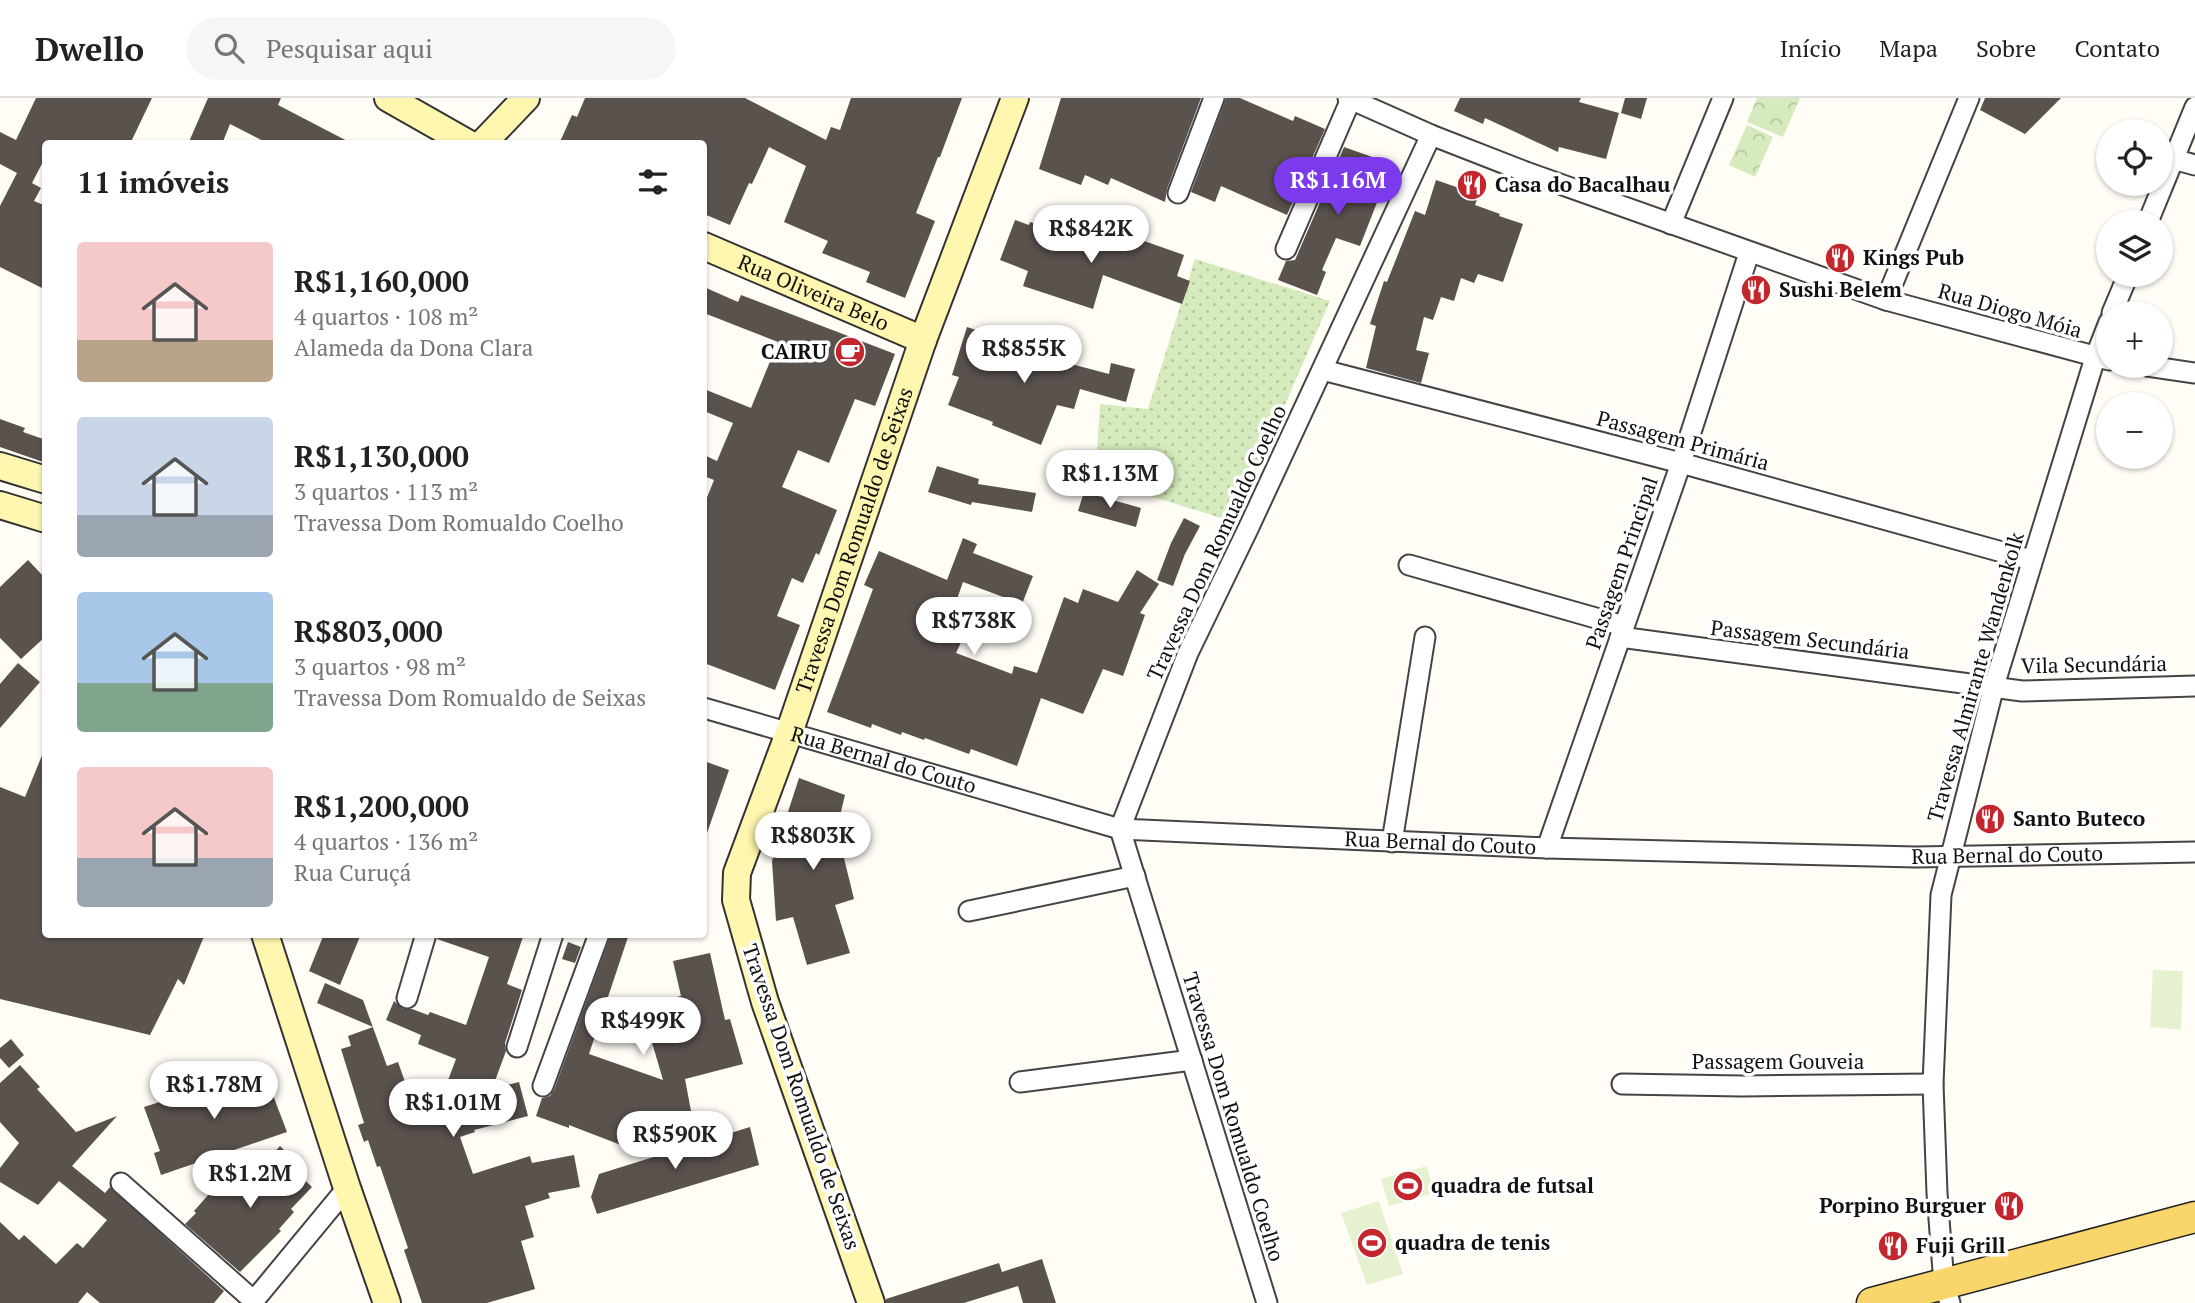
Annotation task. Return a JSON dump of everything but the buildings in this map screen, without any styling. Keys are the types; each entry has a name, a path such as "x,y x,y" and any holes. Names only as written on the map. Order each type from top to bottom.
{"main road":[{"path":"1872,1303 1947,1293 2195,1217"}],"street":[{"path":"388,98 462,140"},
{"path":"486,140 526,98"},
{"name":"Travessa Dom Romualdo de Seixas","path":"871,1303 765,1002 736,900 737,873 789,733 923,340 1015,98"},
{"path":"1178,193 1214,98"},
{"path":"1671,224 1723,98"},
{"path":"1886,300 1969,98"},
{"path":"1286,249 1350,99"},
{"name":"Rua Diogo Móia","path":"1350,99 1431,135 1526,172 1749,253 1886,300 2096,357"},
{"path":"2195,107 2173,159 2195,165"},
{"name":"Travessa Dom Romualdo Coelho","path":"1267,1303 1120,830 1188,653 1431,135"},
{"name":"Rua Oliveira Belo","path":"707,247 923,340"},
{"name":"Passagem Principal","path":"1547,848 1681,463 1749,253"},
{"name":"Passagem Primária","path":"1323,370 1681,463 2031,560"},
{"path":"2173,370 2195,373"},
{"name":"Travessa Almirante Wandenkolk","path":"1947,1293 1936,1180 1933,1084 1941,895 1994,686 2031,560 2096,376"},
{"path":"0,466 42,479"},
{"path":"0,505 42,518"},
{"name":"Passagem Secundária","path":"1409,565 1622,632 1730,653 1994,686"},
{"path":"1392,842 1425,637"},
{"name":"Vila Secundária","path":"1994,686 2022,691 2045,691 2195,686"},
{"name":"Rua Bernal do Couto","path":"707,709 1120,830 1547,848 1950,858 2195,852"},
{"path":"969,911 1135,876"},
{"path":"266,938 387,1303"},
{"path":"407,998 425,938"},
{"path":"517,1047 552,938"},
{"path":"543,1086 598,938"},
{"path":"1020,1082 1192,1060"},
{"name":"Passagem Gouveia","path":"1622,1084 1933,1084"},
{"path":"121,1183 253,1302 347,1188"}],"green space":[{"path":"1757,98 1800,98 1783,137 1747,122"},
{"path":"1747,125 1773,137 1755,177 1729,165"},
{"path":"1195,259 1330,301 1234,522 1095,479 1100,404 1148,409"},
{"path":"2153,970 2183,971 2181,1030 2150,1027"},
{"name":"quadra de futsal","path":"1427,1166 1434,1193 1389,1206 1381,1179"},
{"name":"quadra de tenis","path":"1379,1201 1403,1274 1367,1285 1341,1213"}],"place":[{"name":"Casa do Bacalhau","path":"1472,185"},
{"name":"Kings Pub","path":"1840,258"},
{"name":"Sushi Belem","path":"1756,290"},
{"name":"CAIRU","path":"850,352"},
{"name":"Santo Buteco","path":"1990,819"},
{"name":"quadra de futsal","path":"1408,1186"},
{"name":"Porpino Burguer","path":"2009,1206"},
{"name":"quadra de tenis","path":"1372,1243"},
{"name":"Fuji Grill","path":"1893,1246"}]}
